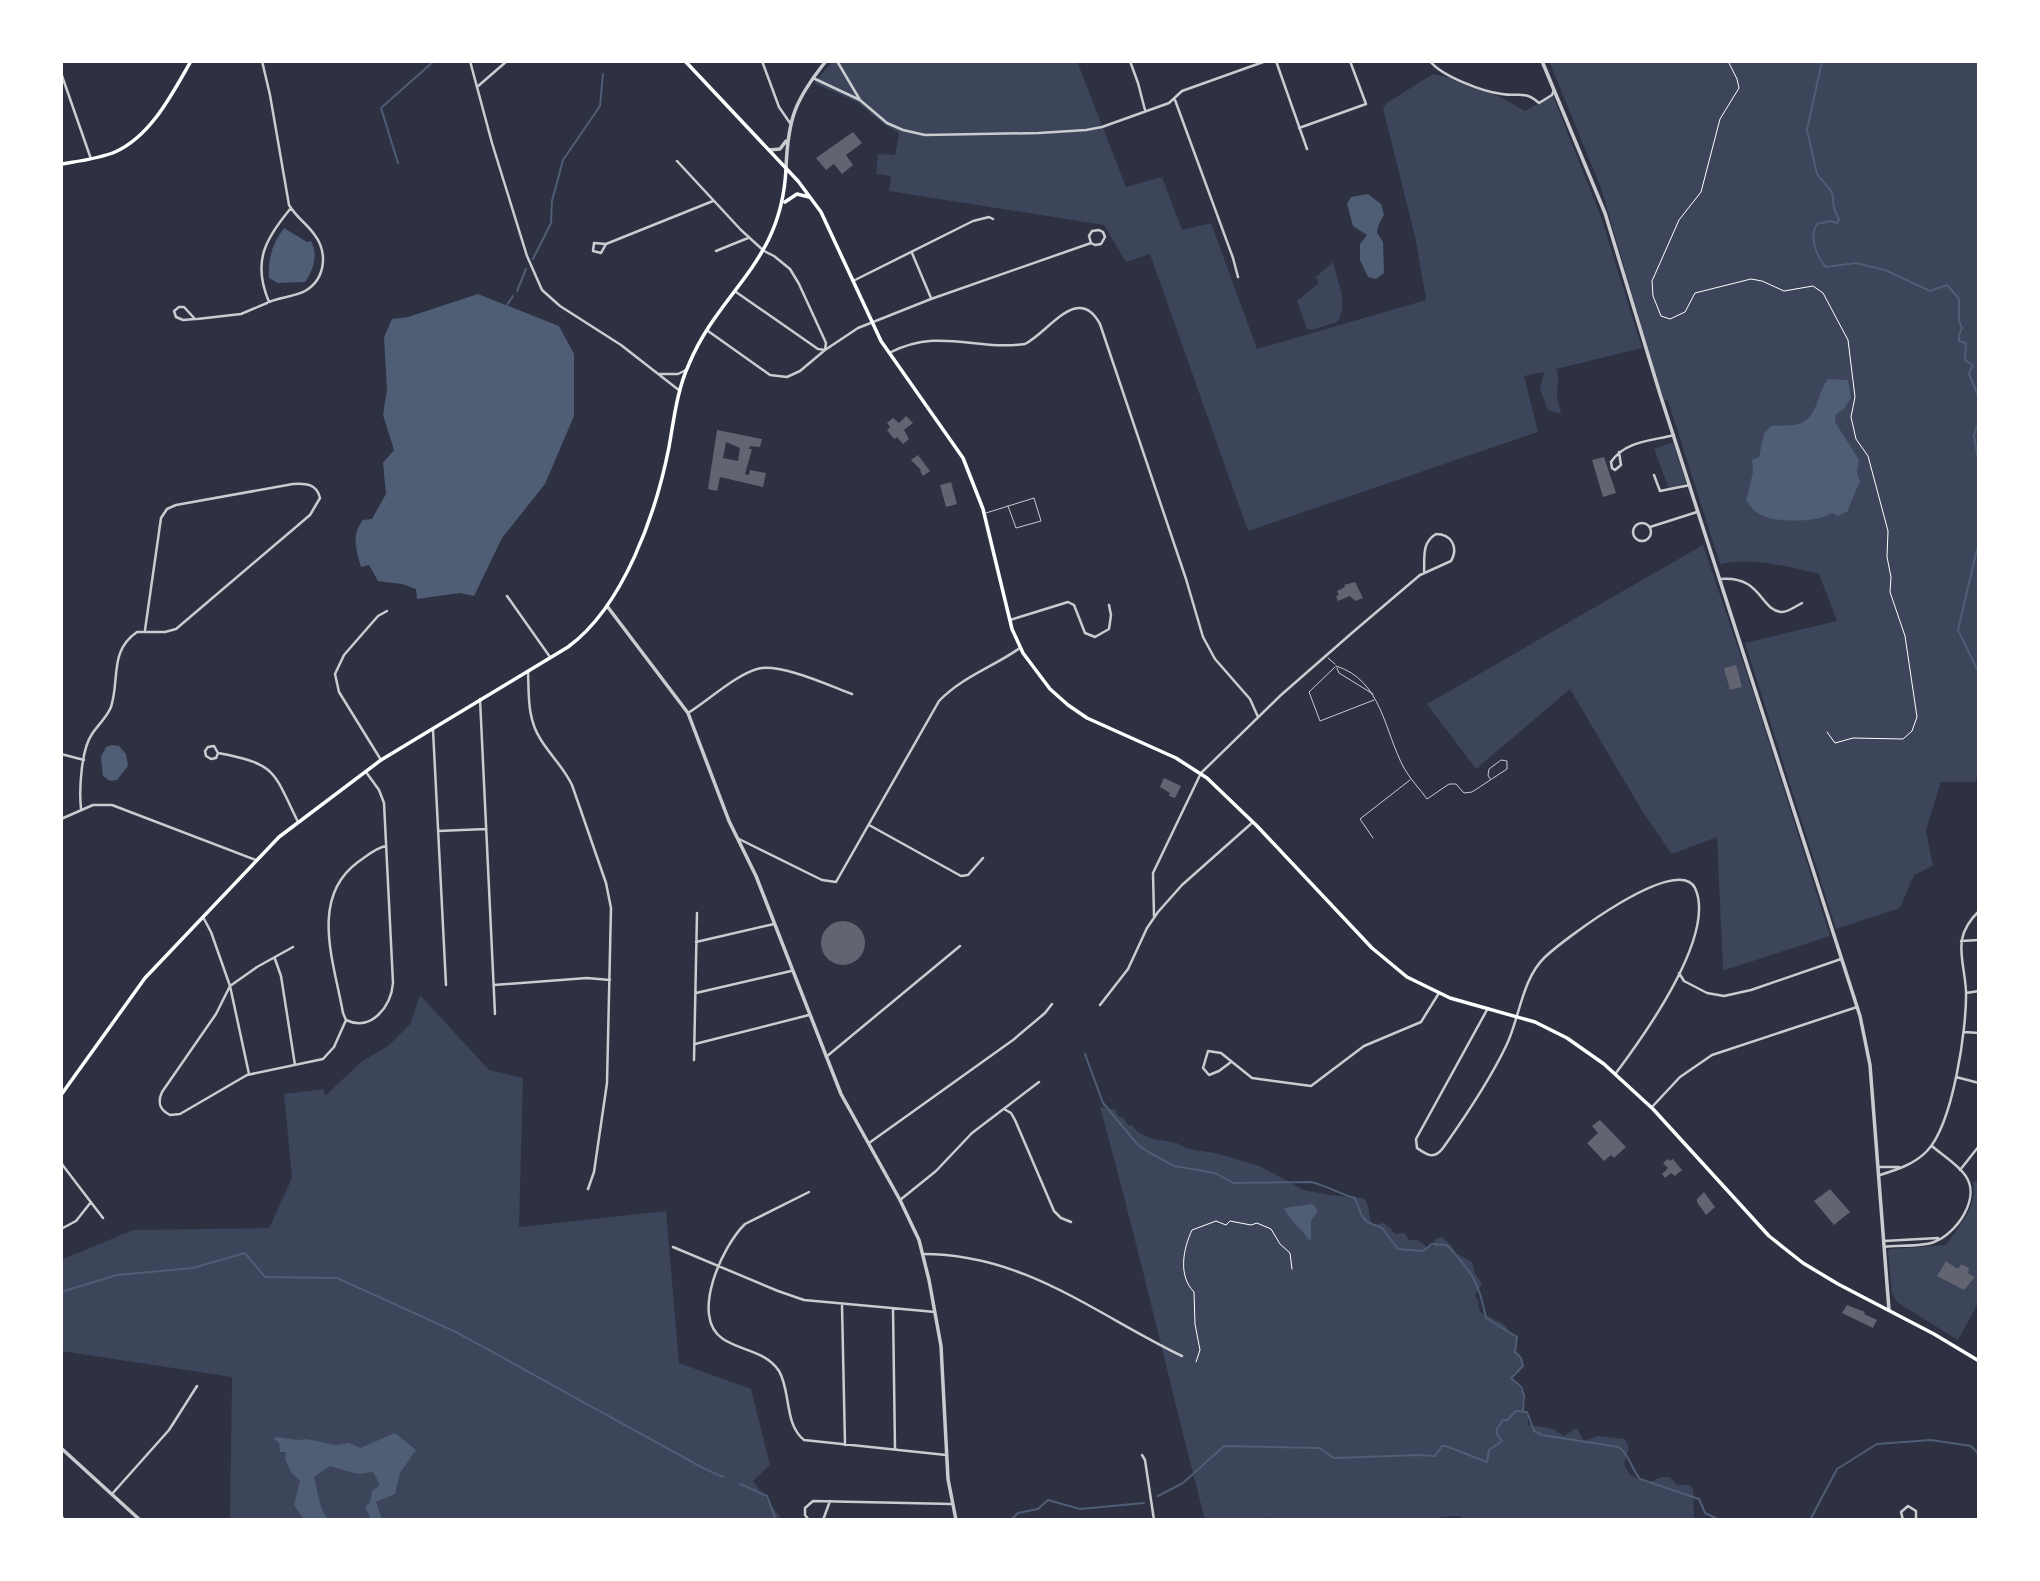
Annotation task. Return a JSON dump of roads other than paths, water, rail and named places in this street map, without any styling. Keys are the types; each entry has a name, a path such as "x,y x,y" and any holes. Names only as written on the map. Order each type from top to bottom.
{"main road":[{"path":"61,164 113,153 139,135 165,104 191,61"},
{"path":"685,61 813,199 889,353 954,443 971,475 984,514 1010,620 1021,648 1042,681 1078,713 1176,758 1201,773 1253,822 1381,957 1407,976 1439,993 1535,1022 1567,1038 1616,1073 1652,1107 1745,1212 1782,1247 1819,1274 1979,1361"},
{"path":"61,1095 136,989 256,860 298,822 365,770 578,639 607,606 628,569 650,518 686,369 708,331 764,251 777,225 783,204 786,168"},
{"path":"783,204 797,194 813,199"}],"street":[{"path":"197,319 241,314 307,290 322,272 323,256 319,242 291,208 262,61"},
{"path":"470,61 521,237 542,290 551,299 609,336 680,391"},
{"path":"477,88 507,61"},
{"path":"762,61 779,107 790,123"},
{"path":"786,168 790,123 798,103 826,61"},
{"path":"837,61 860,100"},
{"path":"1130,61 1144,110"},
{"path":"813,78 860,100 887,123 925,135 1071,132 1102,127 1175,100 1182,91 1266,61"},
{"path":"1285,61 1277,62 1307,149"},
{"path":"1299,128 1366,104 1350,61"},
{"path":"1430,61 1438,70 1500,94 1530,95 1539,103 1552,94 1554,89"},
{"path":"1542,61 1605,213 1857,1007 1869,1057 1889,1310"},
{"path":"61,73 92,159"},
{"path":"1175,100 1238,277"},
{"path":"769,150 780,149 787,140"},
{"path":"677,161 749,237 794,275 826,343 825,350"},
{"path":"606,244 713,201"},
{"path":"268,302 262,281 263,255 272,232 291,208"},
{"path":"853,281 973,221 989,217 993,219"},
{"path":"708,331 770,375 782,377 795,374 858,328 1091,243 1101,244 1105,237 1103,232 1091,231 1091,243"},
{"path":"716,251 749,237"},
{"path":"912,253 932,299"},
{"path":"736,292 818,349 825,350"},
{"path":"184,307 195,319 183,320 174,313 177,308 184,307"},
{"path":"889,353 908,345 936,340 1025,344 1036,338 1068,310 1082,309 1092,313 1101,324 1203,637 1215,659 1250,699 1258,717"},
{"path":"659,374 678,374 686,369"},
{"path":"1619,452 1621,465 1615,470 1611,462 1619,452 1632,444 1674,435"},
{"path":"1654,475 1660,491 1690,485"},
{"path":"81,809 80,790 84,760 91,735 111,707 120,650 133,634 145,630 170,631 195,614 310,515 320,498 316,489 307,484 293,484 186,503 167,509 161,518 145,630"},
{"path":"1650,527 1698,511"},
{"path":"1645,523 1650,527 1651,532 1647,539 1639,540 1634,536 1636,525 1645,523"},
{"path":"1154,916 1153,873 1201,773 1258,717 1388,603 1424,573 1451,561 1454,552 1452,541 1448,537 1436,534 1429,538 1424,552 1424,573"},
{"path":"1720,579 1744,581 1756,590 1769,607 1777,611 1784,612 1802,603"},
{"path":"507,596 550,657"},
{"path":"1010,620 1068,602 1074,605 1086,633 1095,637 1109,629 1109,605"},
{"path":"607,606 688,713 710,774 775,924 841,1094 914,1227 923,1254 940,1346 946,1455 956,1520"},
{"path":"381,760 339,692 335,674 344,655 378,616 387,611"},
{"path":"739,839 832,883 839,880 939,701 961,681 1021,648"},
{"path":"688,713 743,675 765,667 780,668 852,694"},
{"path":"528,670 530,713 534,726 541,741 566,772 572,785 609,892 612,916 606,1094 594,1172 588,1189"},
{"path":"480,698 495,1014"},
{"path":"433,727 446,985"},
{"path":"218,753 255,761 269,770 278,781 298,822"},
{"path":"61,754 84,760"},
{"path":"346,1020 362,1023 373,1019 391,995 393,978 382,796 365,770"},
{"path":"61,819 81,809 101,804 116,806 256,860"},
{"path":"1100,1005 1128,969 1154,916 1176,891 1253,822"},
{"path":"869,825 961,876 972,872 983,858"},
{"path":"438,831 486,829"},
{"path":"293,947 230,986 216,1014 162,1092 160,1105 169,1114 180,1114 249,1074 326,1057 334,1047 346,1020 331,940 329,904 336,886 346,872 374,850 386,846"},
{"path":"1488,1008 1416,1139 1417,1149 1430,1156 1440,1153 1503,1051 1518,1017 1530,977 1546,956 1599,915 1656,885 1680,879 1693,885 1698,904 1694,941 1659,1011 1616,1073"},
{"path":"1880,1175 1918,1159 1932,1146 1941,1128 1956,1077 1964,1032 1966,993 1961,942 1965,926 1979,911"},
{"path":"694,1060 696,913"},
{"path":"202,916 208,924 230,986 249,1074"},
{"path":"696,942 775,924"},
{"path":"1961,942 1979,940"},
{"path":"826,1057 960,946"},
{"path":"274,957 281,976 295,1065"},
{"path":"1679,973 1684,981 1707,993 1724,996 1751,990 1841,959"},
{"path":"696,993 791,971"},
{"path":"494,985 587,978 610,980"},
{"path":"1966,993 1979,991"},
{"path":"1231,1062 1209,1075 1202,1068 1208,1051 1221,1053 1251,1078 1311,1086 1364,1046 1421,1022 1439,993"},
{"path":"869,1143 1013,1040 1052,1004"},
{"path":"1652,1107 1680,1077 1712,1055 1857,1007"},
{"path":"695,1044 809,1015"},
{"path":"1964,1032 1979,1033"},
{"path":"1956,1077 1979,1083"},
{"path":"900,1200 920,1186 972,1133 1039,1082"},
{"path":"1004,1109 1011,1113 1054,1211 1071,1222"},
{"path":"1884,1244 1941,1238 1953,1230 1968,1205 1970,1189 1967,1177 1932,1146"},
{"path":"1960,1170 1979,1146"},
{"path":"61,1163 103,1219"},
{"path":"1879,1167 1902,1167"},
{"path":"809,1192 745,1224 732,1238 712,1284 710,1321 716,1333 732,1344 764,1357 776,1366 793,1425 800,1437 809,1442 946,1455"},
{"path":"61,1229 76,1221 92,1202"},
{"path":"673,1247 790,1296 815,1302 935,1312"},
{"path":"923,1254 963,1256 1020,1270 1182,1356"},
{"path":"842,1304 845,1445"},
{"path":"893,1309 895,1449"},
{"path":"112,1494 169,1430 197,1386"},
{"path":"61,1448 140,1520"},
{"path":"1142,1455 1154,1520"},
{"path":"808,1520 805,1510 809,1503 830,1501 952,1504"},
{"path":"823,1520 830,1501"},
{"path":"1903,1520 1901,1513 1908,1507 1916,1511 1916,1520"}],"lane":[{"path":"984,514 1008,506 1034,498 1041,521 1016,528 1008,506"},
{"path":"1326,656 1339,673 1373,694"},
{"path":"1336,666 1370,687 1405,770 1427,799 1449,784 1455,784 1468,794 1507,769 1507,761 1501,760 1489,769 1490,779"},
{"path":"1336,666 1309,692 1320,720 1376,699"},
{"path":"1373,838 1360,819 1412,779"}],"waterway":[{"path":"398,163 381,108 434,61"},
{"path":"1822,61 1807,130 1817,174 1832,192 1839,220 1837,223 1831,221 1817,224 1814,240 1819,258 1826,267 1856,263 1885,270 1930,291 1947,285 1959,299 1959,321 1962,328 1959,341 1966,343 1965,360 1973,365 1969,374 1979,398"},
{"path":"533,259 551,223 552,201 563,160 600,106 603,74"},
{"path":"517,291 526,269"},
{"path":"507,305 513,296"},
{"path":"1979,421 1974,435 1979,465"},
{"path":"1979,541 1958,630 1979,673"},
{"path":"1085,1054 1103,1103 1138,1145 1174,1166 1215,1173 1233,1183 1311,1182 1355,1198 1367,1222 1382,1228 1398,1249 1423,1251 1432,1244 1447,1245 1473,1278 1486,1318 1517,1337 1515,1352 1521,1358 1523,1366 1511,1378 1521,1387 1524,1395 1523,1411"},
{"path":"61,1292 117,1275 193,1268 245,1253 265,1277 337,1278 456,1332 723,1477"},
{"path":"1158,1496 1183,1483 1224,1446 1319,1448 1334,1458 1435,1456 1442,1446 1446,1446 1487,1462 1489,1450 1502,1441 1497,1429 1503,1420 1507,1420 1516,1411 1527,1412 1534,1431 1542,1435 1619,1447 1640,1479 1699,1499 1705,1513 1720,1520"},
{"path":"1810,1520 1837,1469 1877,1444 1931,1440 1971,1446 1979,1454"},
{"path":"740,1484 767,1496 776,1520"},
{"path":"1011,1520 1018,1513 1038,1509 1048,1500 1080,1509 1144,1503"}]}
